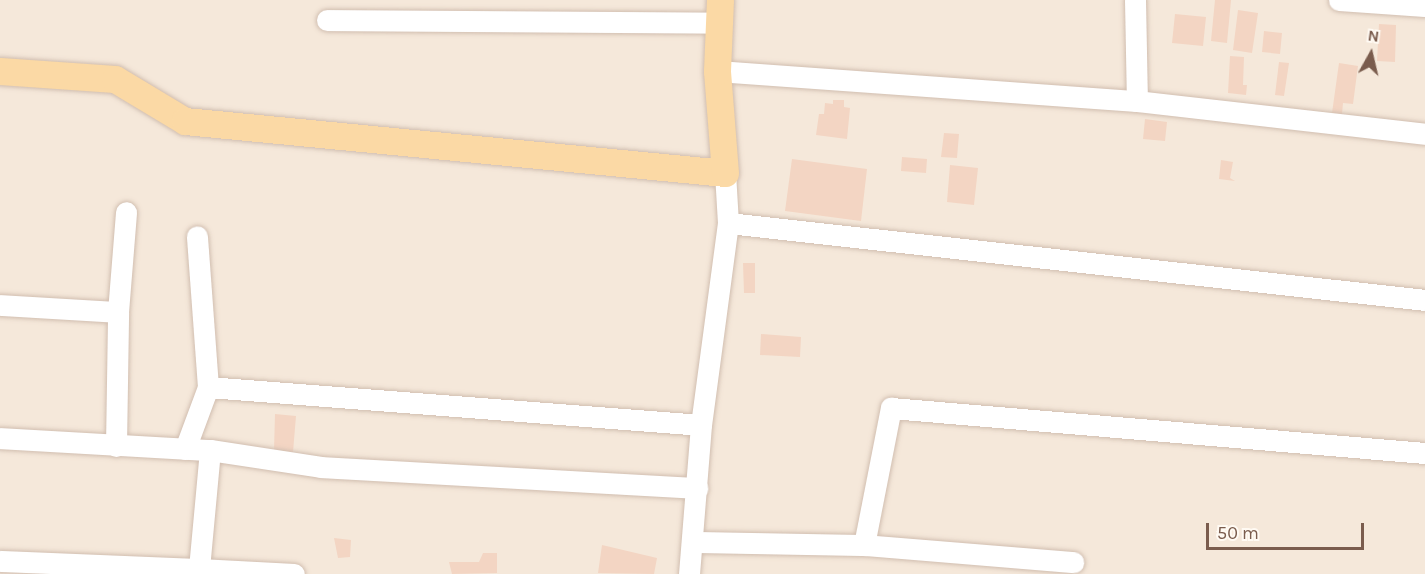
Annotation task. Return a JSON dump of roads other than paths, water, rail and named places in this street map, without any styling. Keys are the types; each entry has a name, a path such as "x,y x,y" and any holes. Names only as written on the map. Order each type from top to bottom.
{"main road":[{"path":"0,71 115,79 185,121 725,173 717,71 720,11"}],"street":[{"path":"1135,0 1137,101"},
{"path":"1339,0 1425,6"},
{"path":"327,20 720,11"},
{"path":"717,71 1137,101 1425,134"},
{"path":"689,574 694,542 701,425 728,224 725,173"},
{"path":"116,446 118,312 126,212"},
{"path":"728,224 1425,300"},
{"path":"185,449 207,387 197,236"},
{"path":"0,305 118,312"},
{"path":"207,387 701,425"},
{"path":"864,545 891,408 1425,453"},
{"path":"0,438 210,450 321,467 697,489"},
{"path":"199,569 210,450"},
{"path":"694,542 864,545 1073,562"},
{"path":"0,561 294,574"}]}
